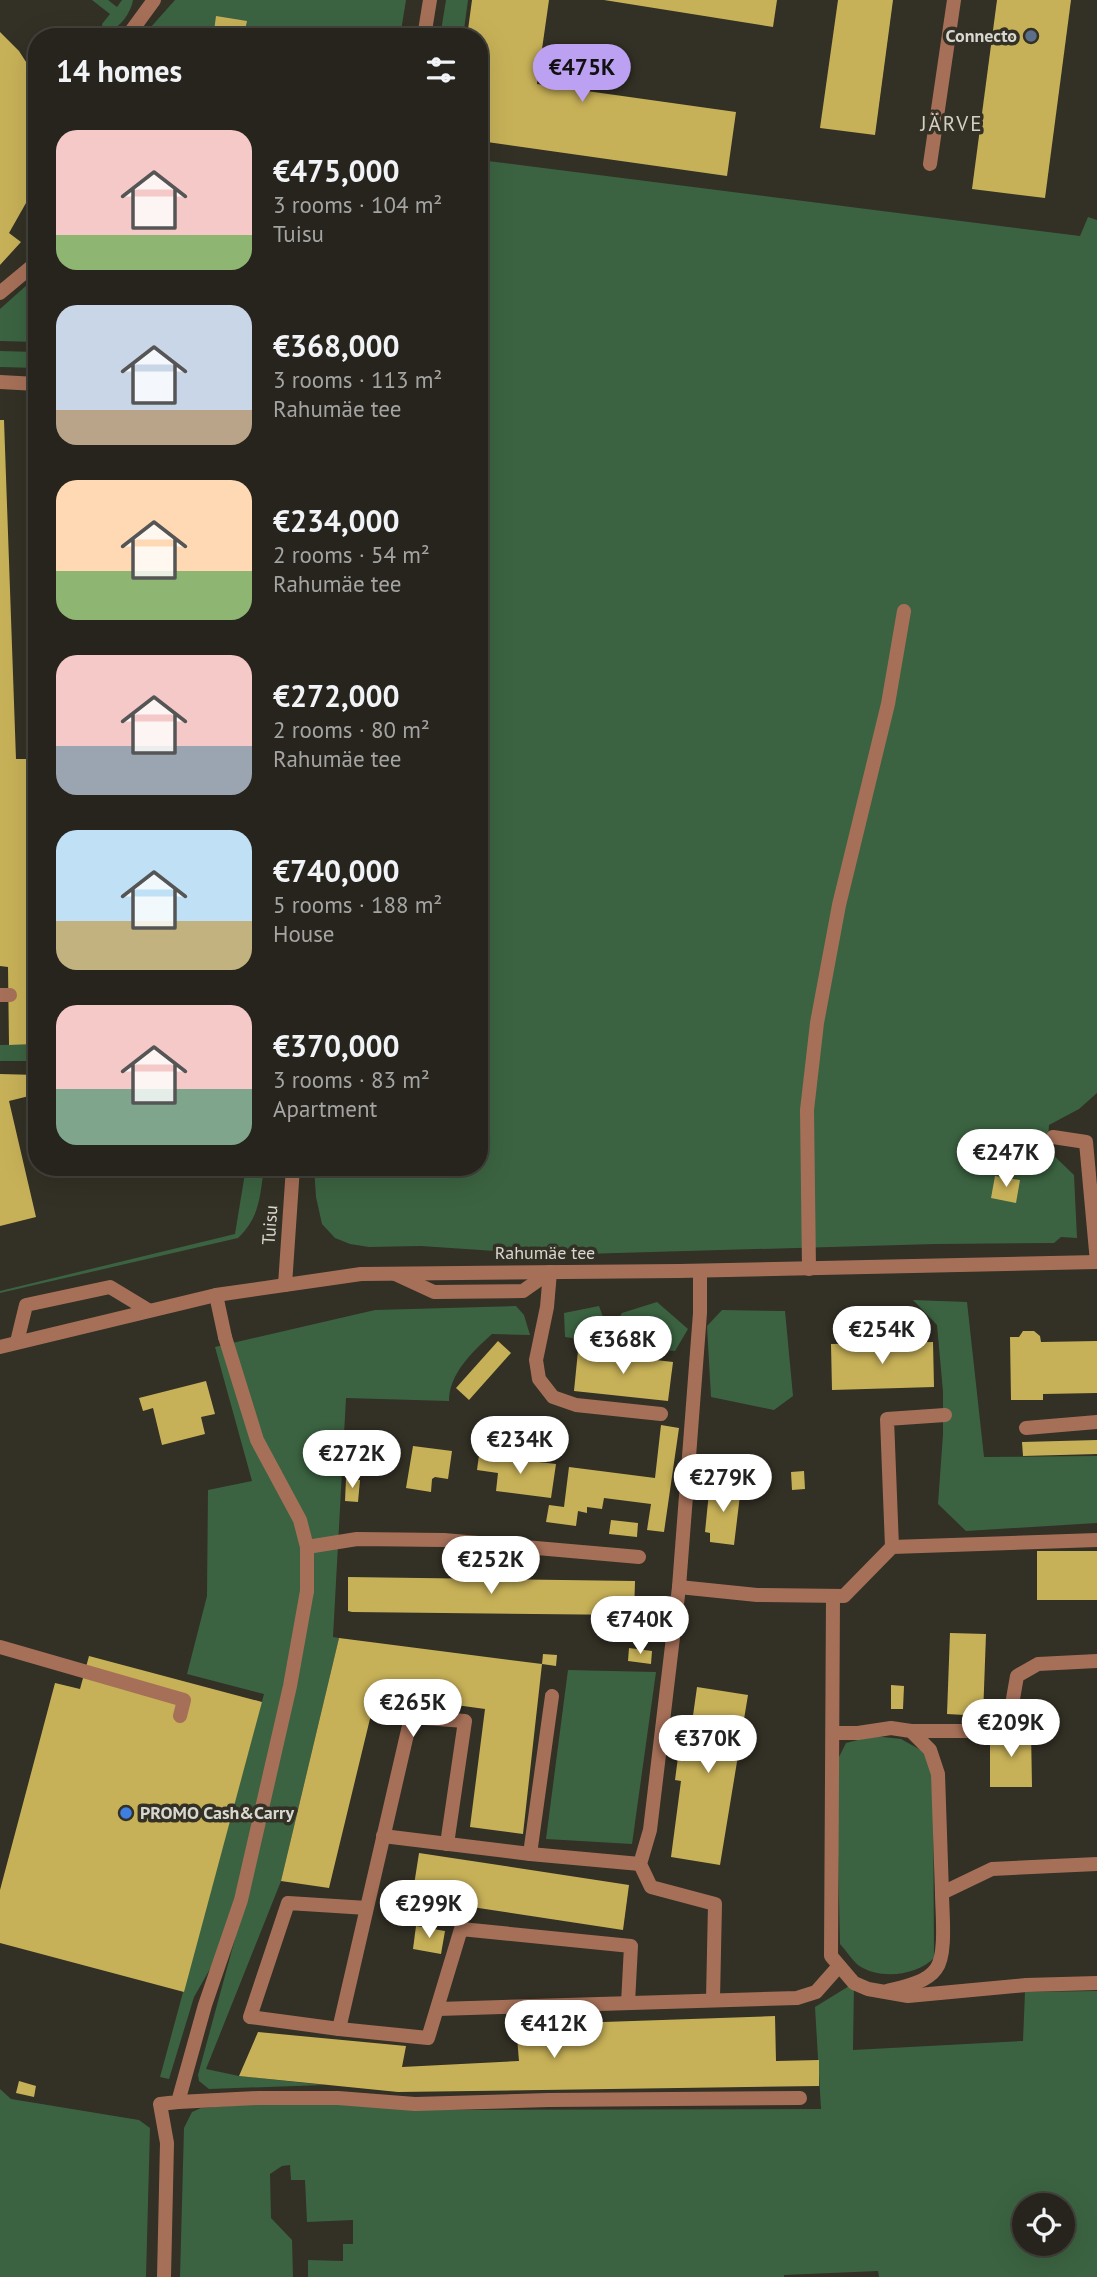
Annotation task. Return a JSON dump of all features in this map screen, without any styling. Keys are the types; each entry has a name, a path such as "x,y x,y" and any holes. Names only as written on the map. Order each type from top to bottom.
{"street":[{"path":"134,28 154,0"},
{"path":"426,28 430,0"},
{"path":"930,164 954,0"},
{"path":"0,293 28,270"},
{"path":"0,382 28,384"},
{"path":"809,1269 807,1110 817,1023 839,905 888,704 904,611"},
{"path":"1053,1136 1086,1142 1097,1262"},
{"name":"Tuisu","path":"285,1285 292,1176"},
{"name":"Rahumäe tee","path":"0,1347 216,1295 361,1274 700,1271 1097,1262"},
{"path":"700,1271 700,1313 679,1587 650,1830 640,1864 651,1887 715,1904 713,1999"},
{"path":"550,1272 547,1307 536,1360 539,1379 553,1397 576,1405 661,1414"},
{"path":"17,1342 26,1305 110,1287 148,1310"},
{"path":"178,2102 205,2005 241,1900 290,1686 307,1591 307,1547 300,1520 257,1440 225,1337 216,1295"},
{"path":"892,1547 887,1419 945,1415"},
{"path":"1026,1428 1097,1422"},
{"path":"307,1547 357,1539 444,1540 639,1557"},
{"path":"679,1587 757,1595 844,1596 892,1547 1097,1540"},
{"path":"833,1596 831,1956 854,1983 908,1996 1026,1985 1097,1983"},
{"path":"0,1647 184,1700 180,1716"},
{"path":"833,1733 858,1733 891,1728 911,1731 981,1731 1009,1722 1017,1676 1038,1664 1097,1661"},
{"path":"530,1854 552,1696"},
{"path":"339,2029 411,1717 465,1721 447,1844"},
{"path":"886,1992 916,1983 935,1970 942,1958 938,1774 930,1750 911,1731"},
{"path":"383,1836 640,1864"},
{"path":"942,1893 992,1869 1097,1864"},
{"path":"367,1908 288,1903 250,2017 428,2038 461,1929 631,1946 628,2003"},
{"path":"438,2009 797,1998 816,1992 839,1966"},
{"path":"164,2277 167,2143 160,2105 258,2098 338,2098 415,2104 800,2098"}],"green space":[{"path":"92,0 108,0 117,7 122,0 133,0 118,26 103,28 102,24 110,14"},
{"path":"175,0 406,0 401,28 150,28"},
{"path":"446,0 468,0 464,28 441,28"},
{"path":"488,161 1080,236 1088,217 1097,220 1097,1093 1079,1109 1049,1125 1047,1149 1074,1175 1077,1238 1061,1237 1054,1243 583,1254 538,1254 421,1246 369,1247 335,1238 322,1224 315,1176 488,1176"},
{"path":"28,284 28,342 0,341 0,309"},
{"path":"0,351 28,352 28,368 0,367"},
{"path":"28,1044 28,1061 0,1061 0,1045"},
{"path":"245,1176 263,1176 255,1214 238,1238 0,1293 0,1291 235,1234"},
{"path":"913,1300 967,1302 984,1457 1097,1456 1097,1523 966,1531 938,1504 943,1392 937,1325"},
{"path":"657,1302 688,1329 675,1351 565,1337 564,1313 599,1306 603,1317 613,1327 622,1313"},
{"path":"516,1306 524,1315 530,1335 492,1334 457,1373 449,1401 346,1398 333,1637 339,1638 281,1881 206,2069 239,2076 324,2085 209,2089 199,2081 198,2075 242,1913 194,1997 169,2079 160,2077 264,1694 187,1674 207,1596 208,1490 252,1481 215,1347 375,1310"},
{"path":"722,1310 785,1311 793,1396 774,1410 711,1397 707,1326"},
{"path":"568,1670 656,1672 632,1844 546,1839"},
{"path":"874,1736 901,1739 926,1753 933,1777 934,1958 917,1969 897,1974 867,1970 855,1963 840,1944 836,1763 846,1743"},
{"path":"854,1983 853,2050 1023,2041 1025,1992 1097,1991 1097,2277 879,2277 878,2271 784,2277 308,2277 308,2260 343,2261 343,2244 353,2244 353,2220 307,2222 305,2180 291,2180 290,2165 282,2166 270,2174 271,2218 292,2240 293,2277 180,2277 184,2128 192,2112 201,2108 284,2102 447,2110 821,2109 815,2007"},
{"path":"0,2089 11,2099 139,2120 150,2128 146,2277 0,2277"}],"building":[{"path":"472,0 549,0 537,84 736,112 727,176 488,142 488,28 468,28"},
{"path":"604,0 777,0 773,27"},
{"path":"838,0 893,0 875,135 820,128"},
{"path":"997,0 1071,0 1045,198 972,189"},
{"path":"216,16 247,21 245,28 214,28"},
{"path":"0,32 19,51 28,65 28,204 9,233 21,242 0,265"},
{"path":"0,420 4,420 16,759 28,759 28,1044 9,1045 8,967 0,966"},
{"path":"0,1074 28,1075 28,1096 9,1101 36,1217 0,1226"},
{"path":"995,1176 1020,1180 1016,1203 991,1198"},
{"path":"1023,1331 1034,1331 1040,1336 1041,1342 1097,1341 1097,1393 1043,1394 1043,1400 1011,1400 1010,1337 1019,1337"},
{"path":"498,1341 511,1353 469,1400 456,1388"},
{"path":"933,1342 934,1387 832,1390 831,1344"},
{"path":"578,1351 673,1362 668,1401 574,1391"},
{"path":"206,1381 215,1414 201,1417 205,1434 162,1445 153,1408 143,1411 139,1398"},
{"path":"661,1425 679,1428 664,1532 647,1530 651,1504 604,1498 602,1509 587,1507 587,1513 578,1511 576,1526 546,1522 549,1505 564,1507 569,1467 655,1478"},
{"path":"1097,1440 1097,1454 1023,1456 1022,1442"},
{"path":"413,1446 452,1451 448,1479 432,1479 431,1492 406,1488"},
{"path":"479,1455 556,1464 551,1498 496,1491 498,1473 477,1470"},
{"path":"804,1471 805,1489 792,1490 791,1472"},
{"path":"346,1479 360,1480 358,1502 345,1501"},
{"path":"715,1484 741,1487 734,1545 710,1542 710,1533 705,1532 709,1492 714,1492"},
{"path":"611,1520 638,1523 637,1537 609,1534"},
{"path":"1037,1551 1097,1551 1097,1600 1037,1600"},
{"path":"348,1577 635,1581 634,1615 352,1612 348,1611"},
{"path":"950,1633 986,1634 983,1716 947,1714"},
{"path":"339,1638 542,1664 523,1834 470,1827 485,1709 376,1694 329,1888 281,1881"},
{"path":"629,1648 652,1651 651,1664 628,1661"},
{"path":"543,1654 557,1655 556,1666 542,1664"},
{"name":"PROMO Cash&Carry","path":"89,1656 262,1702 184,1992 0,1943 0,1890 55,1683 80,1689"},
{"path":"891,1685 904,1686 903,1709 891,1709"},
{"path":"697,1687 748,1695 720,1865 671,1857 681,1781 675,1780 680,1742 689,1744"},
{"path":"990,1731 1031,1731 1032,1787 990,1787"},
{"path":"419,1853 629,1885 623,1930 412,1898"},
{"path":"416,1926 445,1931 441,1954 413,1949"},
{"path":"775,2016 776,2061 819,2060 819,2086 398,2092 239,2076 258,2032 406,2046 402,2067 519,2061 516,2025"},
{"path":"19,2081 36,2086 34,2097 16,2093"}],"place":[{"name":"Connecto","path":"1031,36"},
{"name":"PROMO Cash&Carry","path":"126,1813"}],"district":[{"name":"JÄRVE","path":"952,124"}]}
